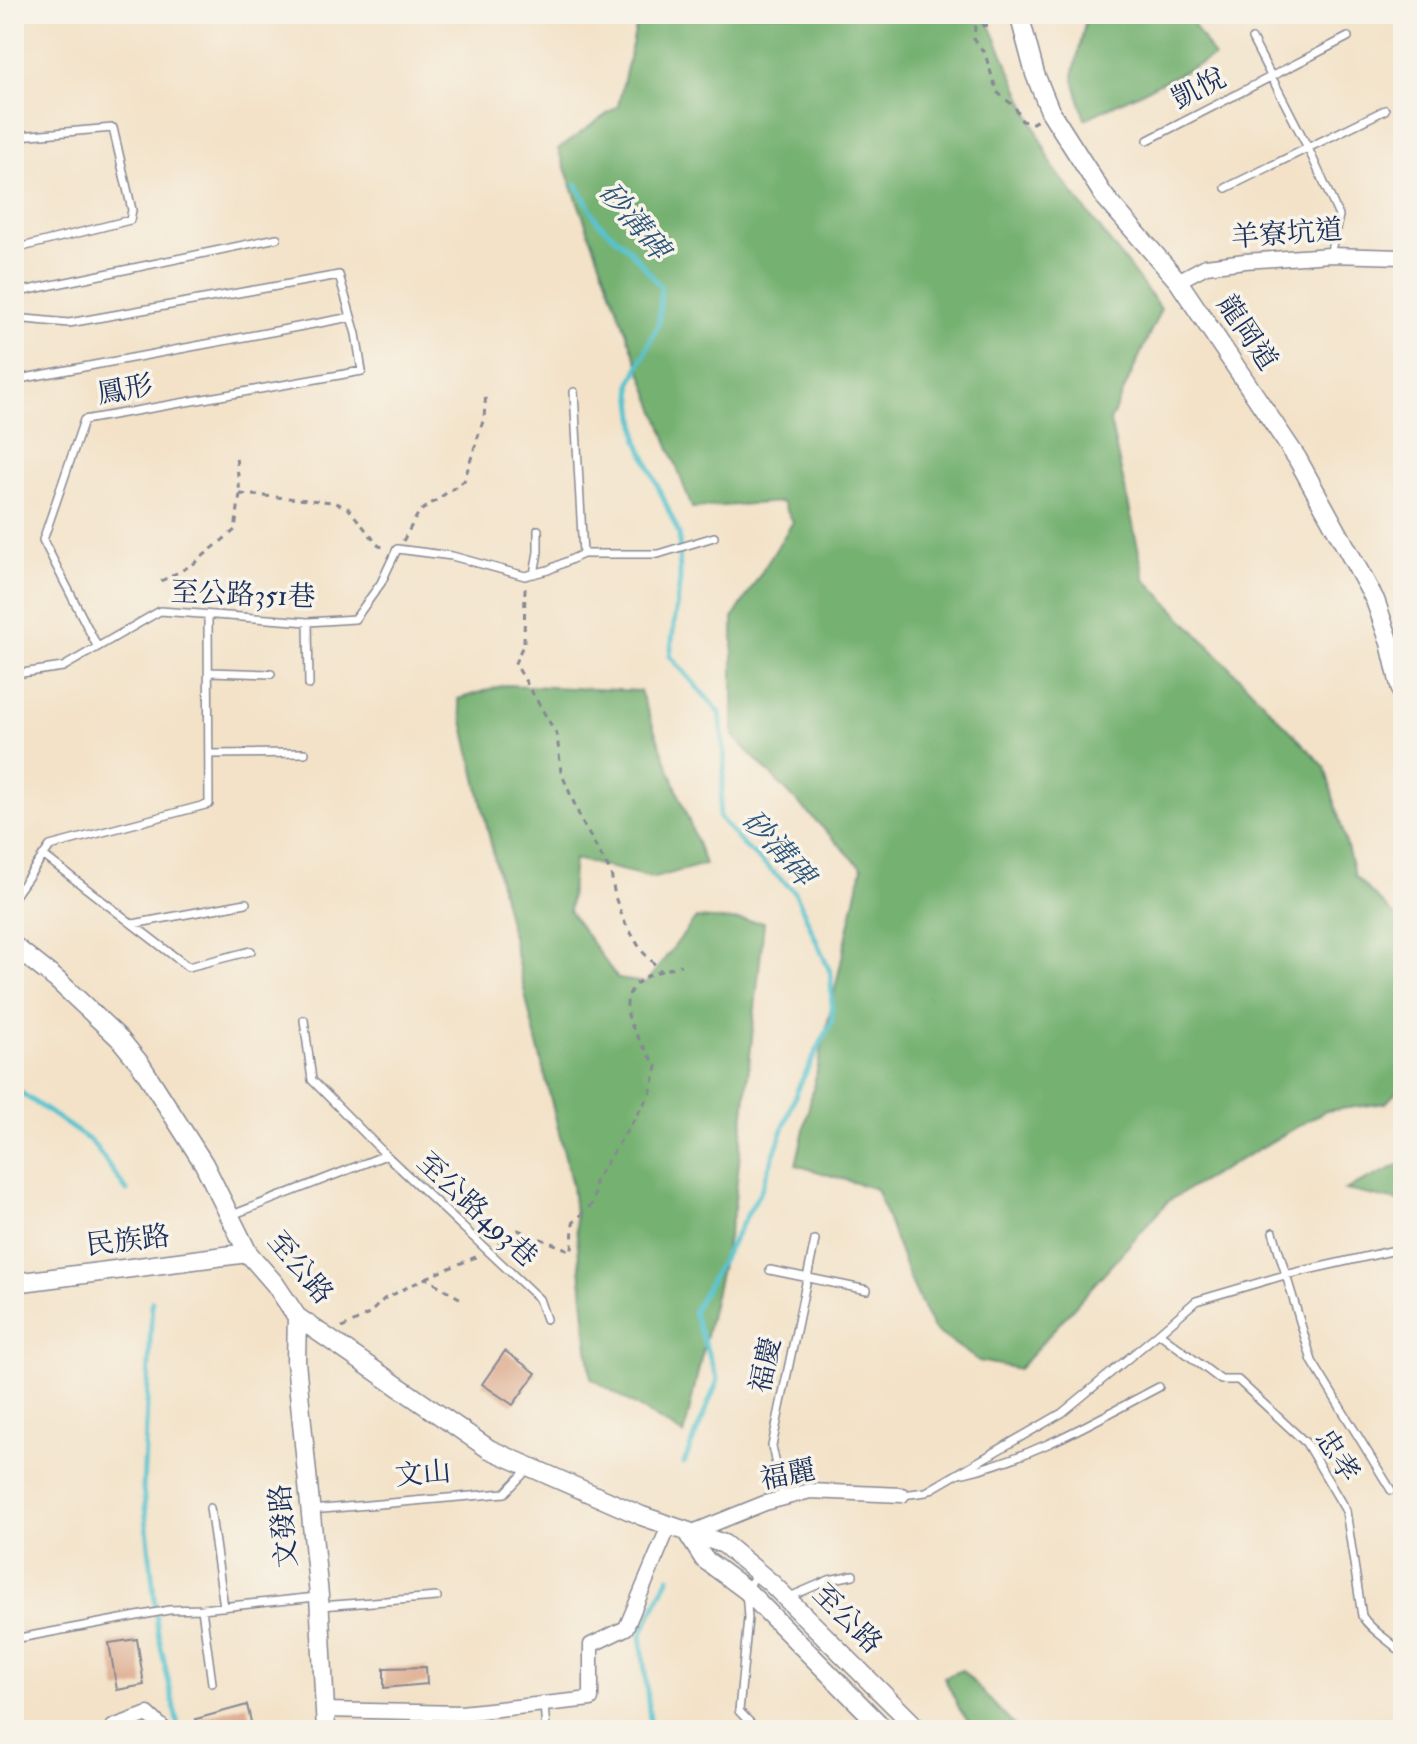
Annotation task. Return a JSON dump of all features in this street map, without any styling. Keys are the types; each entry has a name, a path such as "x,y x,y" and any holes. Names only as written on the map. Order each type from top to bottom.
{"street":[{"name":"龍岡道","path":"1019,14 1035,74 1050,111 1104,196 1178,281 1297,458 1375,600 1390,643 1403,698"},
{"name":"羊寮坑道","path":"1178,281 1206,266 1330,255 1403,257"},
{"name":"至公路","path":"14,946 119,1038 141,1065 204,1164 248,1253 275,1284 297,1317 489,1449 688,1534 724,1544 786,1598 919,1730"},
{"name":"民族路","path":"14,1283 248,1253"},
{"name":"文發路","path":"297,1317 296,1362 319,1601 326,1730"},
{"name":"福麗","path":"688,1534 765,1503 810,1491 902,1495"},
{"path":"324,1710 461,1713 591,1699 591,1645 626,1628 669,1526"},
{"name":"至公路","path":"688,1534 704,1559 746,1590 885,1730"},
{"path":"113,1727 148,1714 165,1730"}],"lane":[{"name":"凱悅","path":"1148,140 1348,37"},
{"name":"凱悅","path":"1252,39 1339,216 1330,255"},
{"path":"1226,188 1385,110"},
{"path":"14,249 130,220 132,210 113,128 19,136"},
{"path":"14,293 277,238"},
{"name":"鳳形","path":"14,318 69,323 339,275 351,317 362,371 84,420 43,540 97,646"},
{"name":"鳳形","path":"14,380 351,317"},
{"path":"574,392 583,554"},
{"path":"529,575 538,552 538,530"},
{"path":"397,549 452,556 529,575 583,554 658,554 714,537"},
{"name":"至公路351巷","path":"14,671 22,673 63,667 160,611 308,622 355,619 381,583 397,549"},
{"path":"14,897 50,846 209,804 208,615"},
{"path":"308,622 309,685"},
{"path":"209,672 271,674"},
{"path":"209,754 305,753"},
{"path":"43,855 188,967 251,951"},
{"path":"133,924 246,903"},
{"path":"304,1020 312,1080 386,1155"},
{"name":"至公路493巷","path":"230,1216 386,1155 539,1299 546,1319"},
{"name":"忠孝","path":"1273,1232 1312,1361 1391,1490"},
{"name":"福慶","path":"783,1498 772,1446 815,1240"},
{"path":"902,1495 926,1492 1062,1413 1196,1301 1285,1275 1400,1249"},
{"path":"770,1270 867,1290"},
{"name":"忠孝","path":"1159,1333 1221,1380 1238,1380 1306,1443 1346,1511 1362,1616 1368,1626 1403,1654"},
{"path":"958,1474 999,1465 1061,1438 1159,1387"},
{"name":"文山","path":"310,1510 505,1493 530,1467"},
{"path":"210,1508 224,1607"},
{"path":"757,1730 739,1711 748,1618 746,1590 758,1572"},
{"path":"786,1598 829,1580 853,1575"},
{"path":"14,1639 169,1610 437,1597"},
{"path":"202,1609 212,1683"},
{"path":"544,1704 546,1730"}],"path":[{"path":"988,25 975,27 974,39 985,54 997,92 1015,107 1022,121 1033,123 1050,111"},
{"path":"240,494 333,502 348,508 379,546 397,549 419,512 464,481 484,418 486,392"},
{"path":"161,581 192,565 235,530 240,494 236,457"},
{"path":"529,575 524,643 515,663 557,735 561,772 582,822 611,873 615,897 624,921 641,950 662,972"},
{"path":"329,1338 369,1314 384,1299 488,1251 518,1230 572,1251 573,1223 594,1202 595,1181 650,1094 657,1067 625,1013 628,995 644,978 681,965"},
{"path":"426,1278 461,1299"}],"green space":[{"path":"639,14 985,14 1053,167 1161,309 1110,421 1145,579 1325,767 1355,876 1403,925 1403,1085 1386,1103 1325,1111 1168,1201 1019,1369 979,1361 933,1329 910,1279 876,1189 796,1165 862,868 733,736 733,618 793,522 782,502 692,508 558,149 618,106"},
{"path":"1087,14 1187,14 1214,57 1085,119 1073,76"},
{"path":"505,685 640,691 705,864 654,878 574,859 569,911 618,979 646,983 696,918 764,922 734,1210 684,1435 591,1378 572,1185 458,699"},
{"path":"1403,1163 1403,1202 1345,1190"},
{"path":"962,1670 1018,1730 975,1730 960,1710 944,1677"}],"building":[{"path":"505,1351 536,1373 513,1405 482,1384"},
{"path":"137,1639 144,1685 117,1690 109,1643"},
{"path":"426,1667 427,1684 384,1688 384,1668"},
{"path":"247,1705 253,1730 199,1730 196,1719"}],"waterway":[{"name":"砂溝碑","path":"576,184 598,222 630,250 661,287 659,323 631,383 638,441 679,534 680,580 670,656 720,713 725,762 719,817 742,844 795,892 831,974 832,1021 798,1088 761,1190 693,1312 718,1380 684,1463"},
{"path":"14,1088 92,1142 127,1191"},
{"path":"152,1301 143,1488 158,1633 179,1730"},
{"name":"砂溝碑","path":"651,1730 641,1635 669,1577"}]}
